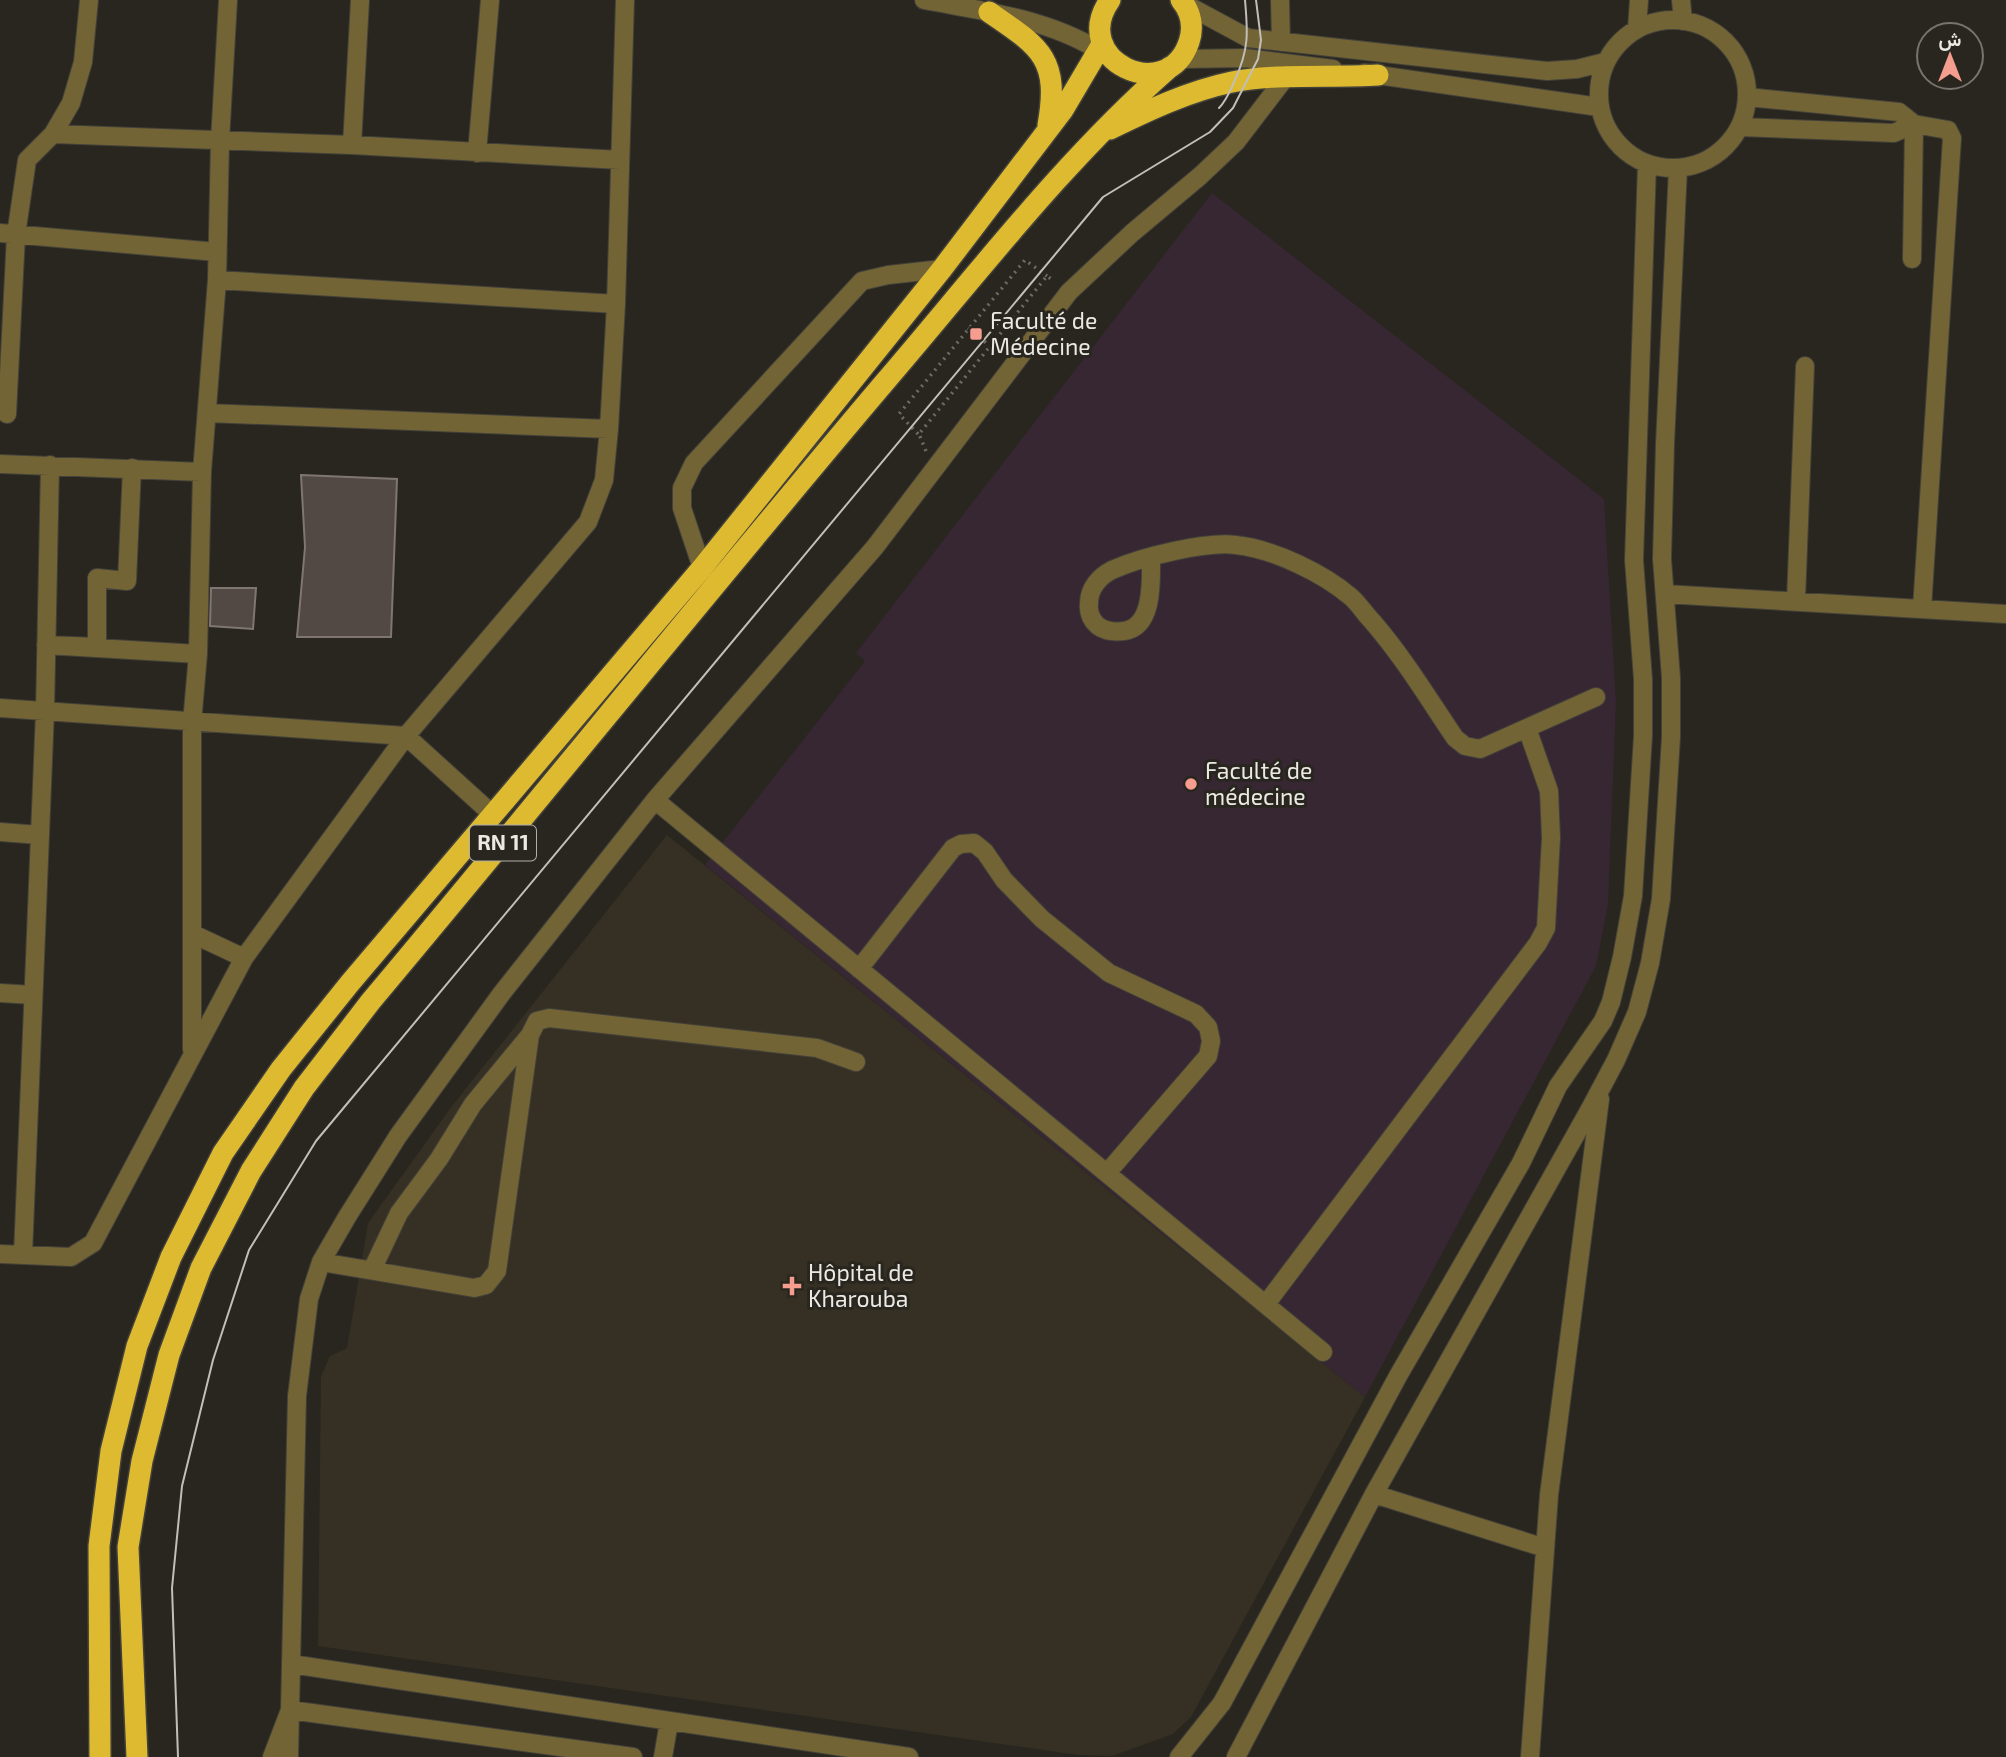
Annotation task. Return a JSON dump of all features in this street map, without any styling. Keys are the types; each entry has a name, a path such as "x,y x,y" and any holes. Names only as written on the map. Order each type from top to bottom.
{"highway":[{"path":"1110,0 1100,21 1105,51 1122,67 1146,74 1175,63 1191,38 1189,14 1183,2"},
{"path":"989,12 1025,37 1044,59 1053,86 1047,131"},
{"name":"RN 11","path":"100,1757 99,1546 111,1451 137,1346 171,1257 223,1153 281,1069 350,983 702,568 943,269 1105,51"},
{"name":"RN 11","path":"136,1757 128,1547 142,1461 169,1355 201,1268 251,1171 304,1088 371,1001 793,491 1047,192 1123,108 1175,63"},
{"path":"1099,135 1164,104 1234,82 1378,75"}],"street":[{"path":"7,414 8,234 27,160 53,134 71,103 83,62 89,0"},
{"path":"192,1053 192,723 198,654 202,472 218,280 220,141 228,0"},
{"path":"352,145 360,0"},
{"path":"477,153 490,0"},
{"path":"0,1254 71,1257 93,1243 244,958 406,736 589,522 604,480 609,429 616,304 625,0"},
{"path":"924,0 1054,28 1105,51"},
{"path":"1280,0 1281,42"},
{"path":"1637,29 1639,0"},
{"path":"1681,0 1683,21"},
{"path":"1183,2 1248,38 1547,71 1577,69 1605,62"},
{"path":"1667,20 1683,21 1698,24 1724,41 1742,66 1747,97 1740,127 1731,140 1714,155 1693,166 1678,168 1647,164 1633,157 1616,142 1604,122 1599,107 1600,76 1614,49 1637,29 1667,20"},
{"path":"1175,63 1245,58 1599,107"},
{"path":"289,1757 297,1396 309,1298 321,1262 398,1136 502,993 655,800 875,547 1069,292 1236,142 1285,78"},
{"path":"1747,97 1899,112 1914,124 1948,130 1952,138 1922,609"},
{"path":"1740,127 1894,132 1914,124"},
{"path":"1912,259 1914,124"},
{"path":"53,134 352,145 620,160"},
{"path":"1179,1757 1222,1703 1398,1376 1521,1163 1558,1086 1603,1021 1611,1002 1633,896 1640,794 1643,679 1634,560 1647,164"},
{"path":"1236,1757 1374,1494 1601,1088 1637,1012 1650,963 1661,899 1671,737 1671,678 1662,559 1678,168"},
{"path":"8,234 217,252"},
{"path":"702,568 682,508 682,488 694,463 862,281 888,275 943,269"},
{"path":"218,280 616,304"},
{"path":"1796,600 1805,366"},
{"path":"208,413 609,429"},
{"path":"0,464 202,472"},
{"path":"23,1255 45,711 50,464"},
{"path":"46,645 97,647 97,578 127,581 132,468"},
{"path":"1151,558 1150,595 1144,615 1135,627 1128,631 1112,632 1099,626 1091,617 1088,605 1090,593 1095,584 1111,571 1151,558 1205,544 1236,545 1272,553 1315,573 1351,597 1397,650 1455,738 1465,746 1480,750 1596,697"},
{"path":"1665,594 2006,614"},
{"path":"46,645 198,654"},
{"path":"0,708 406,736 492,814"},
{"path":"1266,1304 1538,943 1546,928 1551,838 1549,791 1527,728"},
{"path":"655,800 1323,1352"},
{"path":"0,832 40,835"},
{"path":"859,969 953,848 974,843 985,852 1004,880 1042,919 1109,973 1196,1014 1208,1027 1211,1041 1208,1056 1107,1173"},
{"path":"193,934 244,958"},
{"path":"0,993 33,995"},
{"path":"372,1270 399,1213 439,1159 473,1104 530,1035 537,1021 549,1018 817,1048 856,1062"},
{"path":"321,1262 474,1288 486,1285 497,1271 530,1035"},
{"path":"1588,1043 1616,1060"},
{"path":"1530,1757 1549,1495 1601,1088"},
{"path":"1374,1494 1545,1548"},
{"path":"291,1664 909,1757"},
{"path":"272,1757 290,1710"},
{"path":"290,1710 633,1757"},
{"path":"663,1757 669,1723"}],"path":[{"path":"934,469 919,434 899,414 1025,260 1069,292"},
{"path":"919,434 1047,276"},
{"path":"968,328 990,346"}],"shaded area":[{"name":"Faculté de médecine","path":"1212,193 1604,499 1616,702 1608,905 1596,966 1365,1397 705,865 865,661 856,653"},
{"name":"Hôpital de Kharouba","path":"667,835 1365,1397 1191,1717 1173,1734 1112,1756 1078,1755 318,1646 321,1376 330,1356 347,1348 368,1223 452,1106"}],"building":[{"path":"301,475 397,479 391,637 297,637 305,547"},
{"path":"211,588 256,588 253,629 210,626"}],"tram line":[{"path":"1219,108 1228,95 1243,59 1247,32 1245,0"},
{"path":"178,1757 172,1588 182,1486 213,1360 249,1250 316,1141 1103,197 1210,132 1233,108 1258,59 1261,40 1256,0"}],"place":[{"name":"Faculté de Médecine","path":"976,334"},
{"name":"Faculté de médecine","path":"1191,784"},
{"name":"Hôpital de Kharouba","path":"792,1286"}]}
